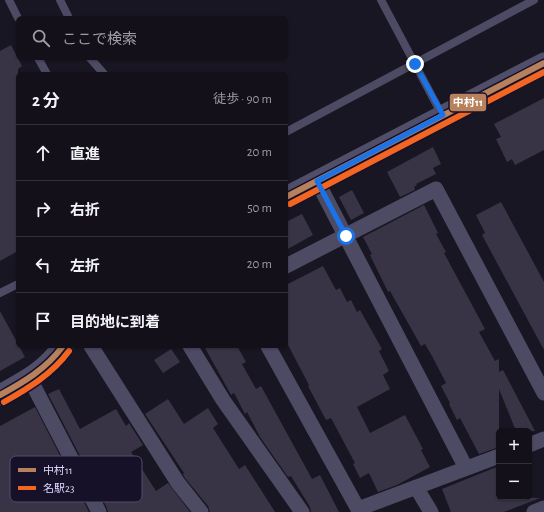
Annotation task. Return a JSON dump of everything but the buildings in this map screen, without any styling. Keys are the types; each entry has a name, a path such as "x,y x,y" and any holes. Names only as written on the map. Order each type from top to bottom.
{"street":[{"path":"288,196 544,63"},
{"path":"317,181 466,468"},
{"path":"288,265 436,189 544,393"},
{"path":"0,395 30,379 51,362 62,348"},
{"path":"92,348 178,483 201,512"},
{"path":"191,348 223,400 302,512"},
{"path":"269,348 358,509 496,457"},
{"path":"30,379 70,456"},
{"path":"532,444 544,439"},
{"path":"416,487 431,512"},
{"path":"94,502 99,512"},
{"path":"534,512 544,508"}],"lane":[{"path":"9,0 17,16"},
{"path":"60,0 68,16"},
{"path":"381,0 443,115"},
{"path":"288,131 534,0"},
{"path":"39,60 46,72"},
{"path":"92,60 102,72"},
{"path":"0,293 16,285"}],"transit line":[{"name":"中村11","path":"288,196 544,63"},
{"name":"名駅23","path":"290,204 544,72"},
{"name":"中村11","path":"0,395 18,385 42,368 61,348"},
{"name":"名駅23","path":"4,402 48,374 69,351"}],"route":[{"path":"346,236 317,181 443,115 415,64"}]}
